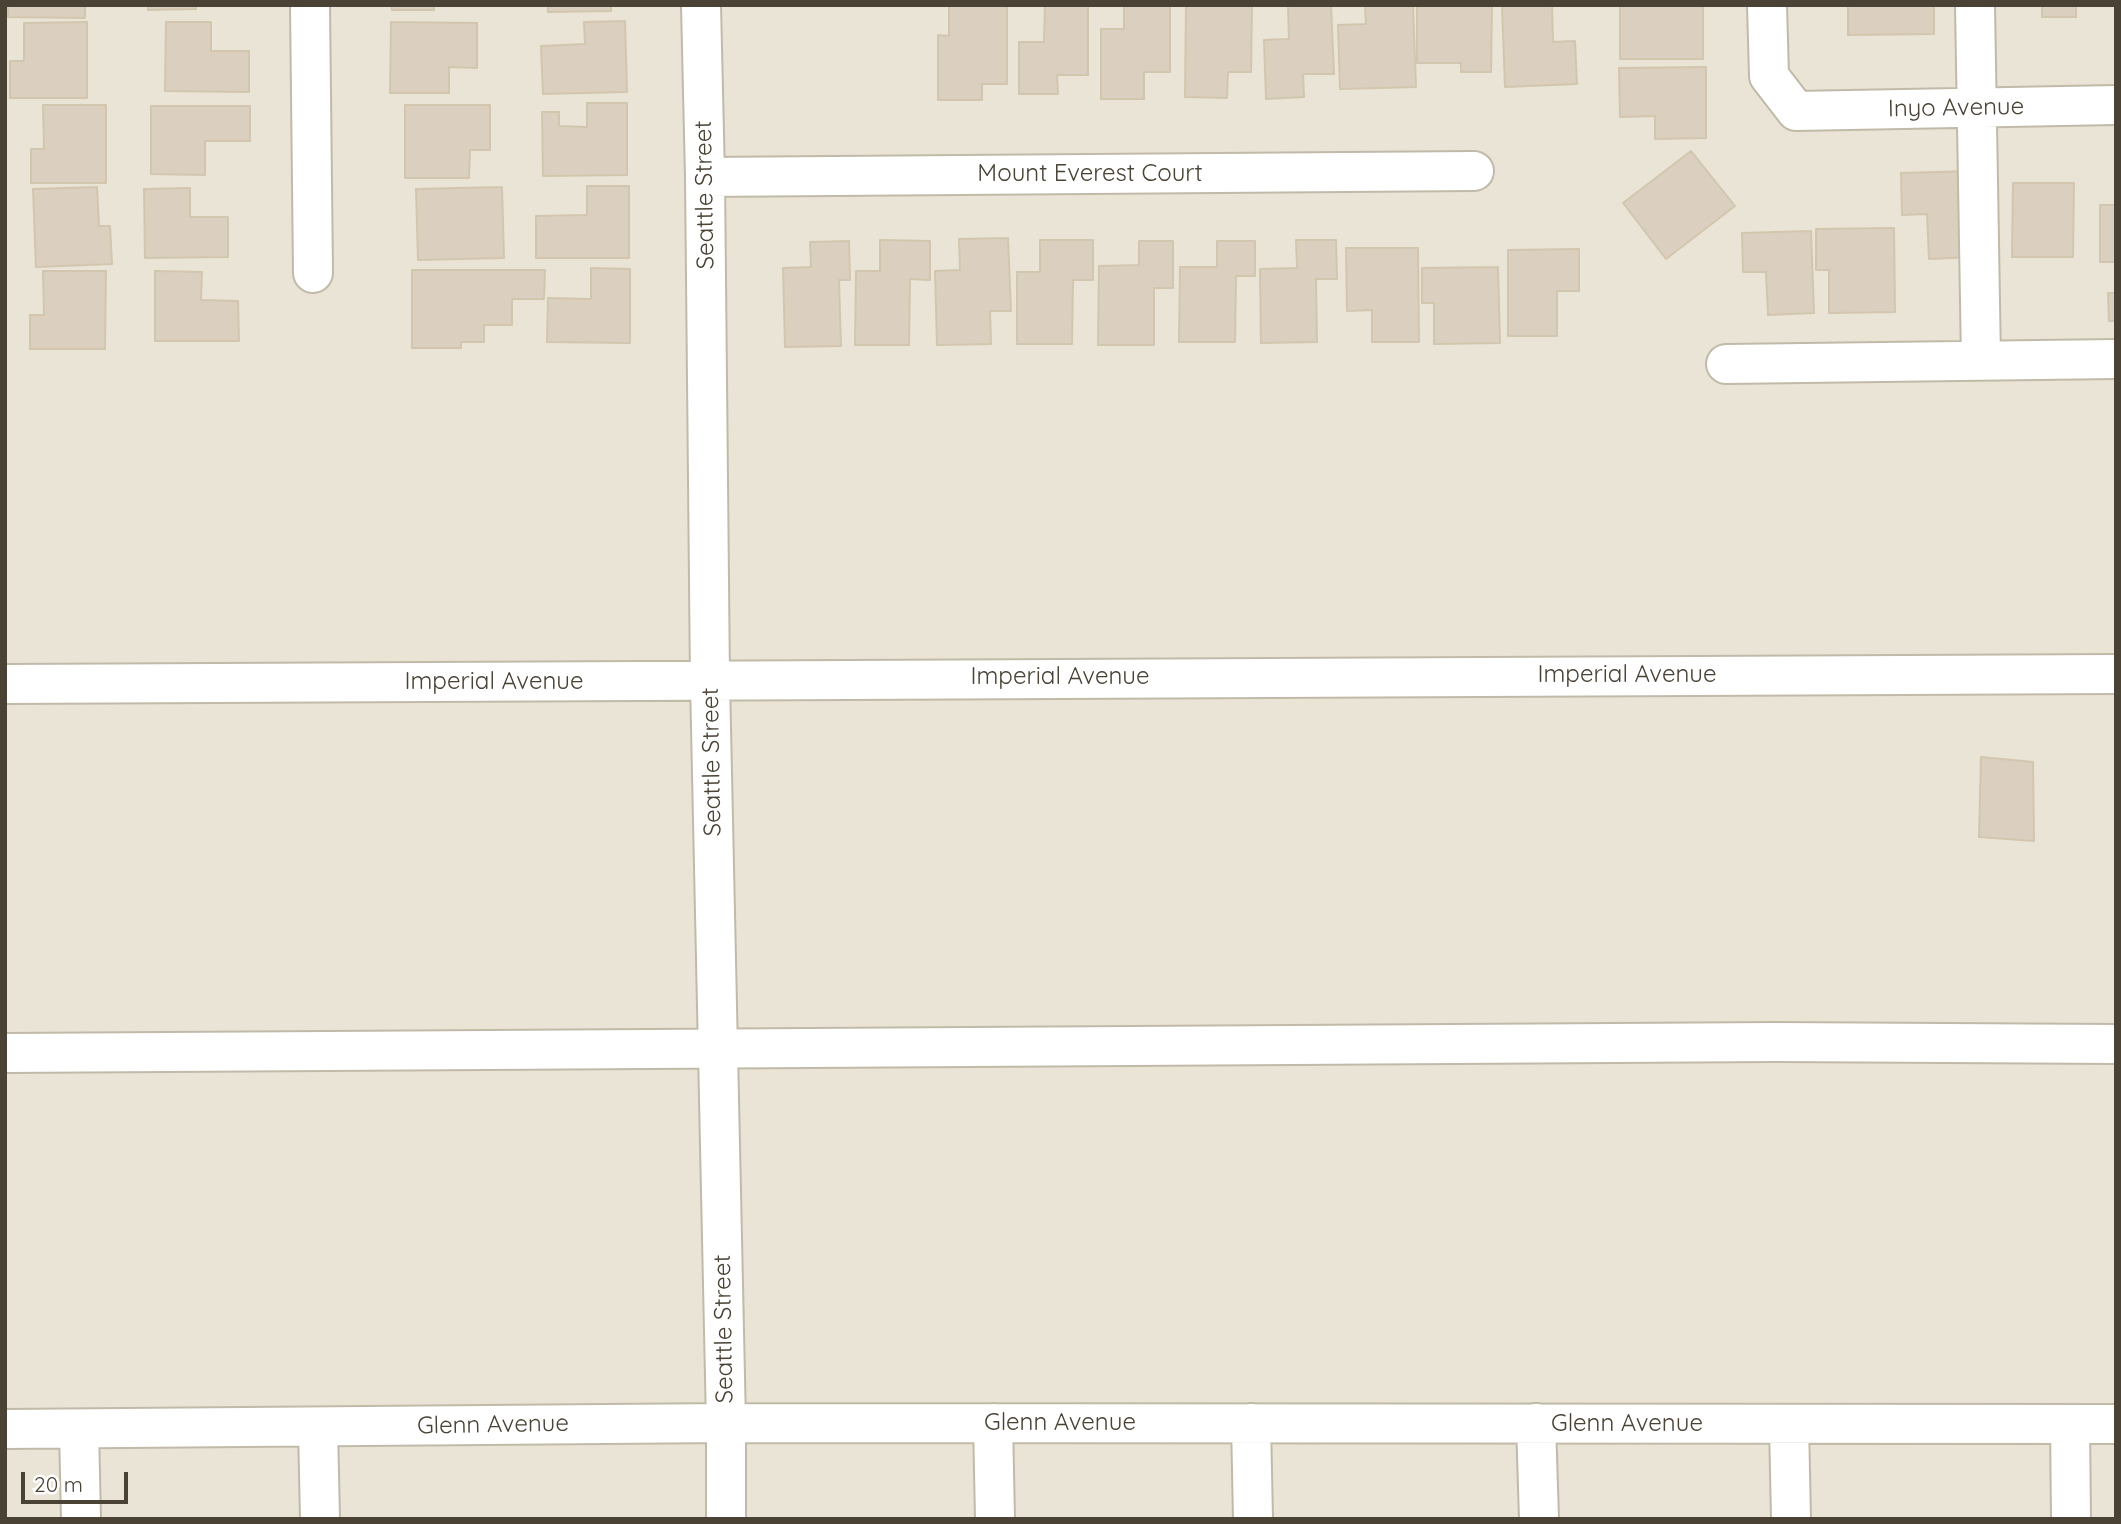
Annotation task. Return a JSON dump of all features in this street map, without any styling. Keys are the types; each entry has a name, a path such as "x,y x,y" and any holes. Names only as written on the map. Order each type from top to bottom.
{"street":[{"path":"310,5 313,273"},
{"name":"Seattle Street","path":"701,5 710,681 726,1519"},
{"name":"Inyo Avenue","path":"1767,5 1769,76 1796,111 2116,105"},
{"path":"1975,5 1981,360"},
{"name":"Mount Everest Court","path":"705,177 1474,171"},
{"path":"1726,364 2116,359"},
{"name":"Imperial Avenue","path":"5,684 2116,674"},
{"path":"5,1053 1747,1042 2116,1044"},
{"name":"Glenn Avenue","path":"5,1429 726,1423 2116,1424"},
{"path":"993,1423 995,1519"},
{"path":"1251,1423 1252,1519"},
{"path":"1535,1423 1539,1519"},
{"path":"1789,1424 1791,1519"},
{"path":"2070,1424 2071,1519"},
{"path":"318,1427 320,1519"},
{"path":"79,1429 81,1519"}],"shaded area":[{"path":"5,5 2116,5 2116,1519 5,1519"}],"building":[{"path":"8,5 85,5 85,18 8,17"},
{"path":"148,5 196,5 196,9 148,10"},
{"path":"392,5 434,5 434,10 392,10"},
{"path":"548,5 611,5 611,11 548,12"},
{"path":"949,5 1007,5 1007,84 982,84 982,100 938,100 938,35 949,36"},
{"path":"1045,5 1088,5 1088,75 1057,75 1058,94 1019,94 1019,42 1044,42"},
{"path":"1124,5 1170,5 1170,72 1144,72 1144,99 1101,99 1101,29 1124,29"},
{"path":"1186,5 1252,5 1251,72 1228,72 1227,98 1185,97"},
{"path":"1331,5 1334,74 1303,74 1304,97 1266,99 1264,40 1289,39 1288,6"},
{"path":"1365,5 1413,5 1416,87 1340,89 1338,25 1366,24"},
{"path":"1417,5 1492,5 1491,72 1461,72 1461,63 1417,63"},
{"path":"1502,5 1552,5 1553,42 1575,41 1577,84 1505,87"},
{"path":"1620,5 1703,5 1703,59 1620,59"},
{"path":"1848,5 1934,5 1934,34 1848,35"},
{"path":"2042,5 2076,5 2076,17 2042,17"},
{"path":"625,21 627,92 543,94 541,46 585,44 584,22"},
{"path":"87,22 87,98 10,98 10,61 24,61 24,23"},
{"path":"166,22 211,22 211,51 249,51 249,92 165,91"},
{"path":"391,22 477,23 477,68 449,67 449,93 390,93"},
{"path":"1706,67 1706,138 1655,139 1655,116 1620,117 1619,68"},
{"path":"587,103 627,103 627,175 543,176 542,112 559,112 559,126 587,127"},
{"path":"43,105 106,105 106,183 31,183 31,149 44,149"},
{"path":"405,105 490,105 490,150 470,150 469,178 405,178"},
{"path":"151,106 250,106 250,141 205,141 205,175 151,174"},
{"path":"1691,151 1735,206 1666,259 1623,203"},
{"path":"1972,171 1975,257 1929,259 1927,214 1902,215 1901,173"},
{"path":"2013,183 2074,183 2073,257 2012,257"},
{"path":"587,186 629,186 629,258 536,258 536,216 587,215"},
{"path":"97,187 99,226 110,226 112,264 36,267 33,189"},
{"path":"502,187 504,258 418,260 416,189"},
{"path":"190,188 190,217 228,217 228,257 145,258 144,189"},
{"path":"2100,205 2116,205 2116,262 2100,262"},
{"path":"1894,228 1895,312 1829,313 1829,270 1816,270 1816,229"},
{"path":"1811,231 1814,313 1768,315 1766,272 1743,272 1742,233"},
{"path":"1008,238 1011,311 990,311 991,344 937,345 935,271 960,270 959,239"},
{"path":"880,240 930,241 930,280 910,279 909,345 855,345 856,271 880,271"},
{"path":"1040,240 1093,240 1093,280 1073,280 1072,344 1017,344 1017,272 1040,272"},
{"path":"1296,240 1336,240 1337,279 1316,279 1317,342 1261,343 1260,269 1297,268"},
{"path":"849,241 850,280 839,280 841,346 785,347 783,268 811,267 810,242"},
{"path":"1139,241 1173,241 1173,288 1154,288 1154,345 1098,345 1099,266 1139,265"},
{"path":"1217,241 1255,241 1255,276 1236,276 1235,342 1179,342 1180,267 1217,267"},
{"path":"1346,248 1418,248 1419,342 1372,342 1372,310 1347,311"},
{"path":"1579,249 1579,291 1557,291 1557,336 1508,336 1508,250"},
{"path":"1498,267 1500,343 1434,344 1434,303 1422,303 1422,268"},
{"path":"591,268 630,269 630,343 547,342 548,298 591,299"},
{"path":"412,270 545,270 544,299 512,299 512,325 484,325 484,342 461,342 461,348 412,348"},
{"path":"43,271 106,271 105,349 30,349 30,315 44,315"},
{"path":"155,271 202,272 201,300 238,301 239,341 155,341"},
{"path":"2108,293 2116,293 2116,321 2109,321"},
{"path":"1981,757 2033,762 2034,841 1979,837"}]}
